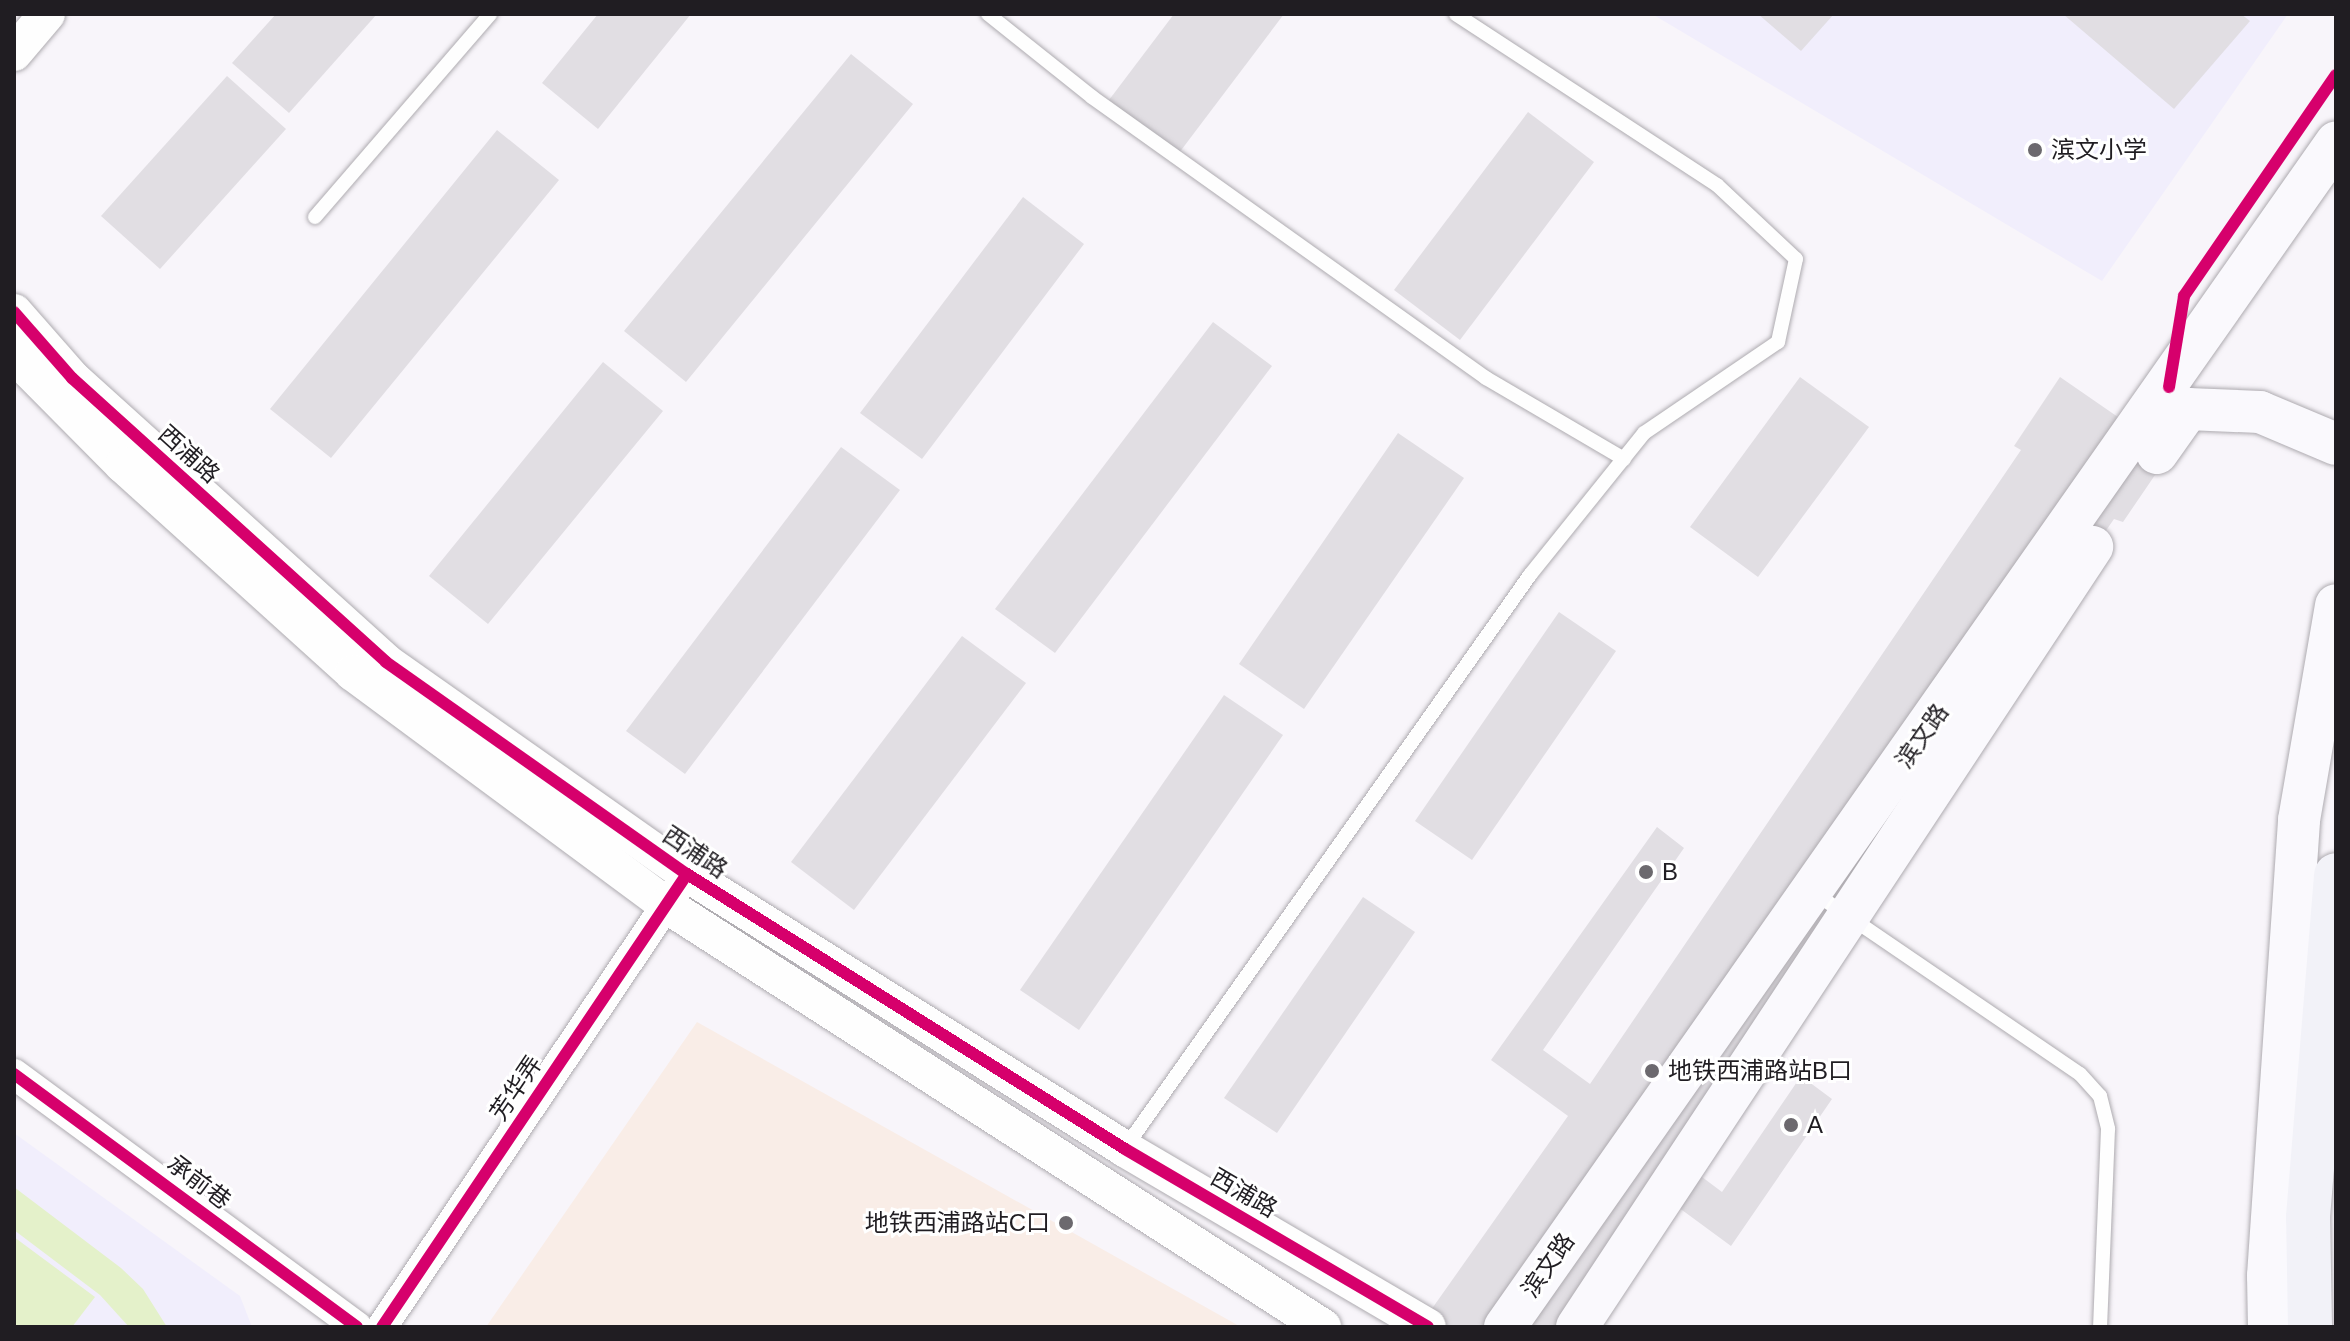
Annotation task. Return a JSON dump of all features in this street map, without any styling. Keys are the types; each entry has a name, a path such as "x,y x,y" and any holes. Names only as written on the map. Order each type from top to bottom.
{"highway":[{"path":"2310,1327 2308,1217 2336,875"}],"main road":[{"name":"滨文路","path":"1505,1327 2336,143"},
{"path":"1577,1327 1847,915 2188,409 2260,412 2336,444"},
{"path":"2269,1327 2268,1276 2299,820 2336,605"}],"street":[{"path":"14,53 47,14"},
{"name":"西浦路","path":"14,312 72,378 386,662 687,874 1125,1149 1428,1327"},
{"path":"14,355 123,465 353,673 666,905 1323,1327"},
{"name":"芳华弄","path":"382,1327 687,874"},
{"name":"承前巷","path":"14,1074 357,1327"}],"lane":[{"path":"315,217 490,14"},
{"path":"988,14 1092,97 1486,378 1624,459"},
{"path":"1125,1149 1530,575 1644,433 1778,342 1796,259 1717,185 1456,14"},
{"path":"1812,892 2080,1074 2100,1096 2108,1129 2100,1327"}],"shaded area":[{"name":"滨文小学","path":"1652,14 2288,14 2102,281"},
{"path":"697,1022 1241,1327 486,1327"},
{"path":"14,1133 240,1296 252,1327 14,1327"}],"green space":[{"path":"14,1187 121,1268 143,1289 167,1327 129,1327 100,1295 14,1230"},
{"path":"14,1237 95,1297 72,1327 14,1327"}],"building":[{"path":"276,14 377,14 289,113 232,63"},
{"path":"598,14 691,14 598,129 542,83"},
{"path":"1174,14 1284,14 1179,153 1109,100"},
{"path":"1758,14 1834,14 1801,51"},
{"path":"2063,14 2241,14 2250,21 2174,109"},
{"path":"851,54 913,104 686,382 624,331"},
{"path":"227,76 286,129 160,269 101,216"},
{"path":"1528,112 1594,162 1460,340 1394,290"},
{"path":"497,130 559,180 331,458 270,409"},
{"path":"1023,197 1084,244 922,459 860,413"},
{"path":"1213,322 1272,366 1055,653 995,609"},
{"path":"603,362 663,411 488,624 429,576"},
{"path":"1800,377 1869,427 1758,577 1690,527"},
{"path":"2060,377 2170,453 2123,522 2114,519 1674,1156 1722,1192 1801,1076 1832,1099 1731,1246 1652,1188 1557,1327 1419,1327 1568,1116 1491,1060 1657,827 1684,848 1543,1050 1590,1084 2021,450 2014,446"},
{"path":"1398,433 1464,478 1304,709 1239,664"},
{"path":"841,447 900,490 685,774 626,731"},
{"path":"1559,612 1616,651 1472,860 1415,821"},
{"path":"962,636 1026,683 854,910 791,862"},
{"path":"1224,695 1283,735 1079,1030 1020,990"},
{"path":"1363,897 1415,932 1277,1133 1224,1098"}],"cycle path":[{"path":"2169,387 2184,296 2336,75"},
{"path":"14,312 72,378 386,662 687,874 1125,1149 1428,1327"},
{"path":"382,1327 687,874"},
{"path":"14,1074 357,1327"}],"place":[{"name":"滨文小学","path":"2035,150"},
{"name":"B","path":"1646,872"},
{"name":"地铁西浦路站B口","path":"1652,1071"},
{"name":"A","path":"1791,1125"},
{"name":"地铁西浦路站C口","path":"1066,1223"}]}
